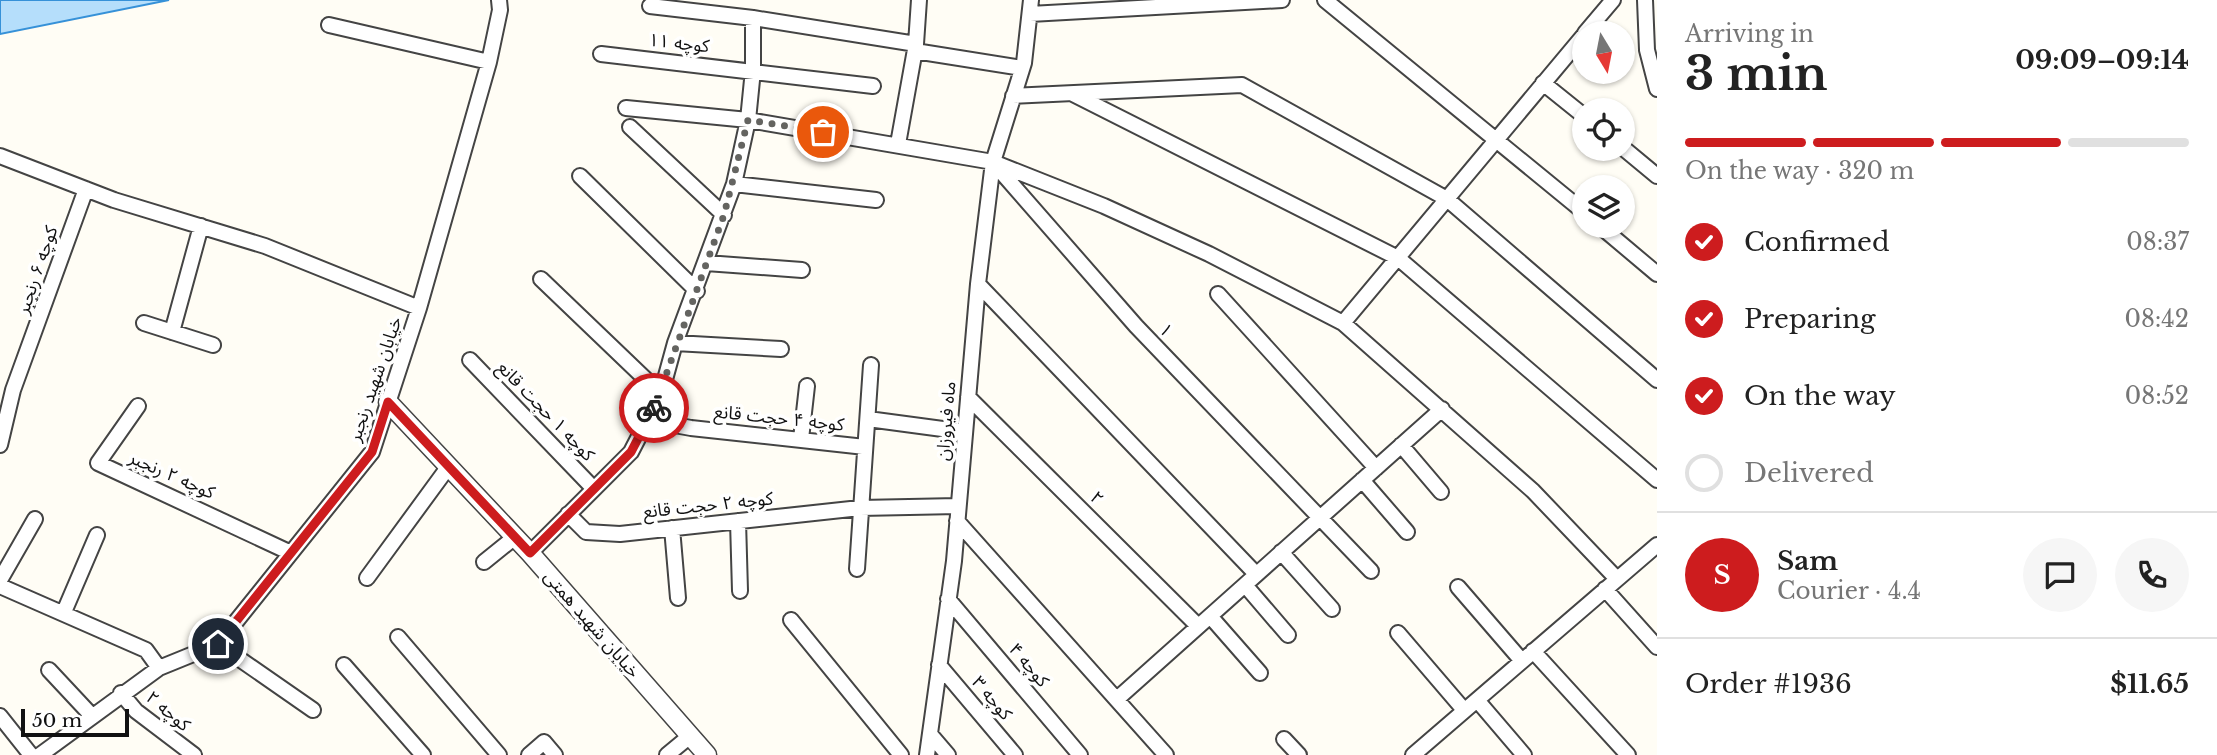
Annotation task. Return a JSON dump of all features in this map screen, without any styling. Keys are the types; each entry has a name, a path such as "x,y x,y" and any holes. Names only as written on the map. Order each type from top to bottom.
{"street":[{"name":"خیابان شهید رنجبر","path":"40,755 159,668 218,644 372,452 419,308 489,62 500,10 499,0"},
{"path":"898,144 915,48 919,0"},
{"path":"1028,4 1282,0"},
{"path":"1325,0 1572,202"},
{"path":"1595,21 1612,0"},
{"path":"1645,0 1657,89"},
{"name":"ماه فیروزان","path":"927,755 954,561 978,284 992,162 1022,68 1028,4"},
{"path":"650,6 753,18 1022,68"},
{"path":"530,553 631,452 661,394 675,343 734,184 748,120 753,70 753,18"},
{"path":"330,25 489,62"},
{"path":"1343,323 1572,49"},
{"name":"کوچه ۱۱","path":"601,54 873,86"},
{"path":"1544,83 1572,106"},
{"path":"1013,96 1242,85 1447,199 1657,380"},
{"path":"1072,93 1398,258 1657,480"},
{"path":"626,108 748,120 992,162 1104,206 1209,254 1343,323 1533,491 1617,579"},
{"path":"630,127 724,215"},
{"path":"0,156 86,189 265,246 419,308"},
{"path":"1635,158 1657,176"},
{"name":"۱","path":"992,162 1136,326 1371,571"},
{"path":"580,176 696,291"},
{"path":"734,184 876,200"},
{"name":"کوچه ۶ رنجبر","path":"1,440 13,390 86,189"},
{"path":"172,332 201,226"},
{"path":"1614,238 1657,274"},
{"path":"706,263 803,270"},
{"path":"541,279 661,394"},
{"path":"978,284 1256,575"},
{"path":"1218,294 1376,468"},
{"path":"144,323 213,345"},
{"path":"675,343 781,349"},
{"name":"کوچه ۱ حجت قانع","path":"470,360 594,489"},
{"path":"857,569 871,365"},
{"path":"0,379 13,390"},
{"path":"801,439 807,386"},
{"name":"۲","path":"968,397 1198,626"},
{"name":"خیابان شهید همتی","path":"388,402 530,553 707,755"},
{"name":"کوچه ۲ رنجبر","path":"138,406 98,463 291,553"},
{"path":"1117,699 1442,409"},
{"path":"867,419 965,432"},
{"name":"کوچه ۴ حجت قانع","path":"647,420 691,428 865,447"},
{"path":"1401,445 1441,492"},
{"path":"367,578 449,466"},
{"path":"1362,480 1407,532"},
{"name":"کوچه ۲ حجت قانع","path":"568,514 586,532 620,534 860,508 958,514"},
{"path":"958,514 1166,755"},
{"path":"35,519 1,588 64,612 146,650 159,668"},
{"path":"738,521 740,591"},
{"path":"672,528 678,598"},
{"path":"64,612 97,535"},
{"path":"484,562 515,537"},
{"path":"1413,755 1657,545"},
{"path":"1282,552 1332,609"},
{"path":"1245,585 1288,635"},
{"path":"1458,587 1628,755"},
{"path":"1605,589 1657,647"},
{"name":"کوچه ۴","path":"948,599 1080,755"},
{"path":"1210,616 1261,673"},
{"path":"791,620 901,755"},
{"path":"1398,633 1464,710"},
{"path":"398,636 499,755"},
{"path":"218,644 248,661 313,710"},
{"path":"344,665 423,755"},
{"name":"کوچه ۳","path":"939,665 1015,755"},
{"path":"49,670 92,716"},
{"name":"کوچه ۲","path":"121,694 136,711 194,755"},
{"path":"1477,700 1524,755"},
{"path":"0,716 31,755"},
{"path":"930,734 948,755"},
{"path":"667,755 690,736"},
{"path":"1284,738 1300,755"},
{"path":"529,755 544,742 555,755"}],"water":[{"path":"0,0 169,0 0,34"}],"way so far":[{"path":"654,408 661,394 675,343 724,215 734,184 748,120 823,132"}],"route":[{"path":"218,644 372,452 388,402 530,553 631,452 654,408"}]}
